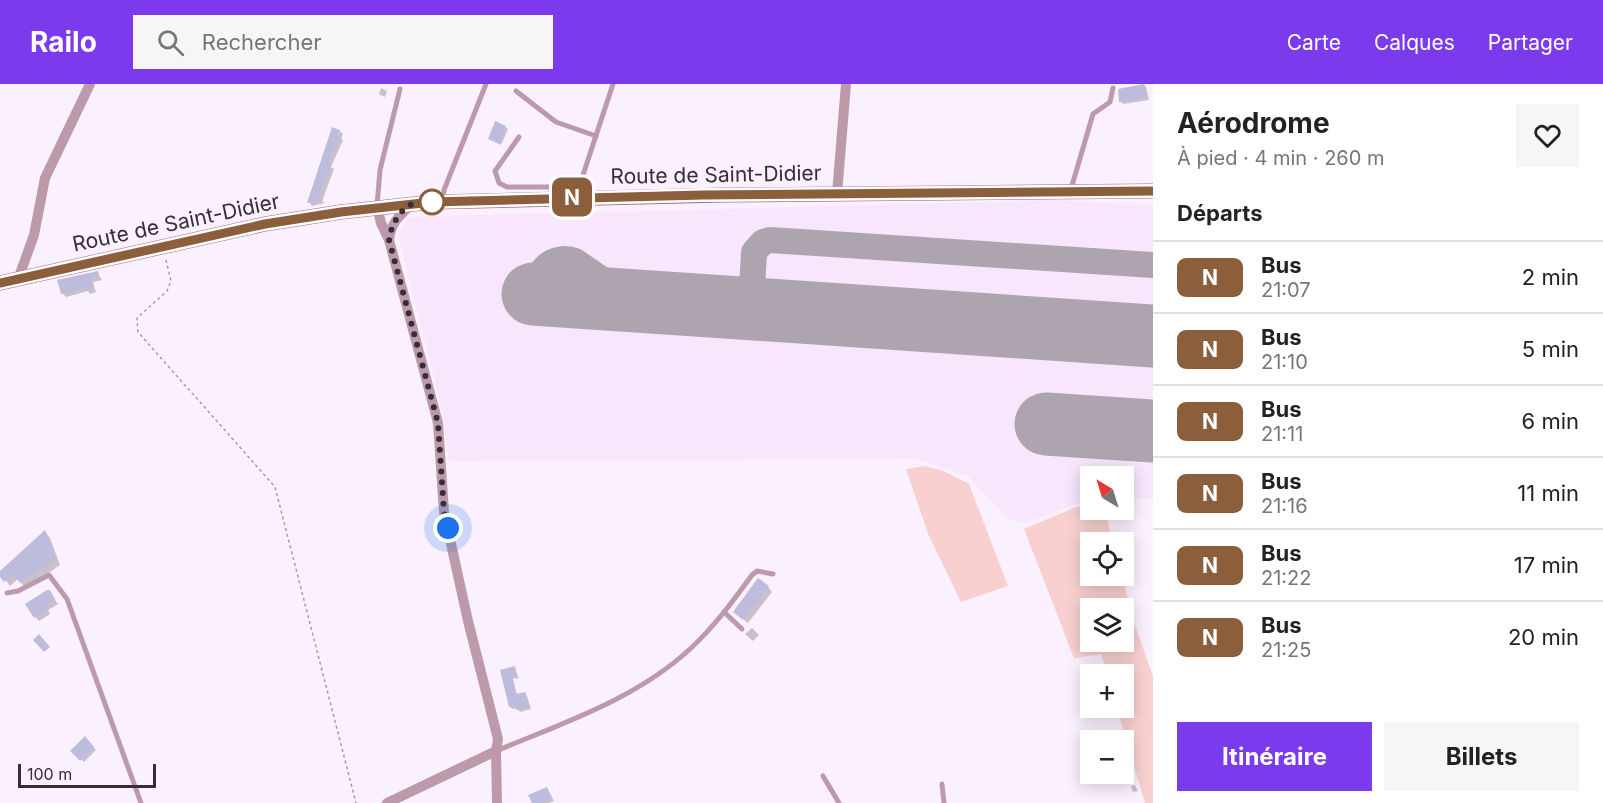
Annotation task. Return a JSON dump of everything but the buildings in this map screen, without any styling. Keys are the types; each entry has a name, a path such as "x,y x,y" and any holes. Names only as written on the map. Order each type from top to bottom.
{"main road":[{"name":"Route de Saint-Didier","path":"0,283 265,224 412,204 574,192 837,194 1153,191"}],"street":[{"path":"21,278 20,274 34,235 45,178 90,84"},
{"path":"837,194 846,84"},
{"path":"390,235 396,219 412,204"},
{"path":"380,207 381,223 390,235 438,423 444,512 468,621 498,739 496,803"},
{"path":"387,803 496,751"}],"lane":[{"path":"443,202 444,190 486,84"},
{"path":"519,137 495,171 499,183 507,187 574,192 583,174 613,84"},
{"path":"1071,191 1093,114 1110,102 1113,88"},
{"path":"380,207 376,194 380,170 400,89"},
{"path":"516,91 556,122 596,136"},
{"path":"496,751 584,714 642,686 691,649 757,571 773,574"},
{"path":"7,594 18,591 48,575 68,599 101,697 141,803"},
{"path":"724,612 742,629"},
{"path":"823,776 839,803"},
{"path":"942,784 944,803"}],"path":[{"path":"166,245 166,261 171,281 167,291 137,318 138,333 275,487 356,803"}],"shaded area":[{"path":"1057,200 1153,205 1153,499 1134,498 1134,466 1080,466 1080,502 1026,523 1007,518 968,476 916,459 449,461 443,418 432,369 398,235 409,217"},
{"path":"926,466 943,471 969,484 1008,586 961,602 929,536 906,469"},
{"path":"1076,507 1080,507 1080,520 1107,520 1110,532 1080,532 1080,586 1125,586 1128,598 1080,598 1080,652 1134,652 1134,623 1153,676 1153,803 1145,803 1134,766 1134,730 1123,730 1120,718 1134,718 1134,664 1104,664 1101,654 1074,658 1024,529"}],"taxiway":[{"path":"751,309 754,252 763,242 770,240 1153,265"},
{"path":"542,294 539,278 546,266 552,262 567,259 575,261 633,301"}],"runway":[{"path":"533,294 1153,336"},
{"path":"1046,424 1153,431"}],"bus line":[{"name":"N","path":"0,283 265,224 377,207 432,202 703,195 1153,191"}],"route":[{"path":"432,202 412,204 401,213 390,230 389,240 438,423 444,512 448,528"}]}
